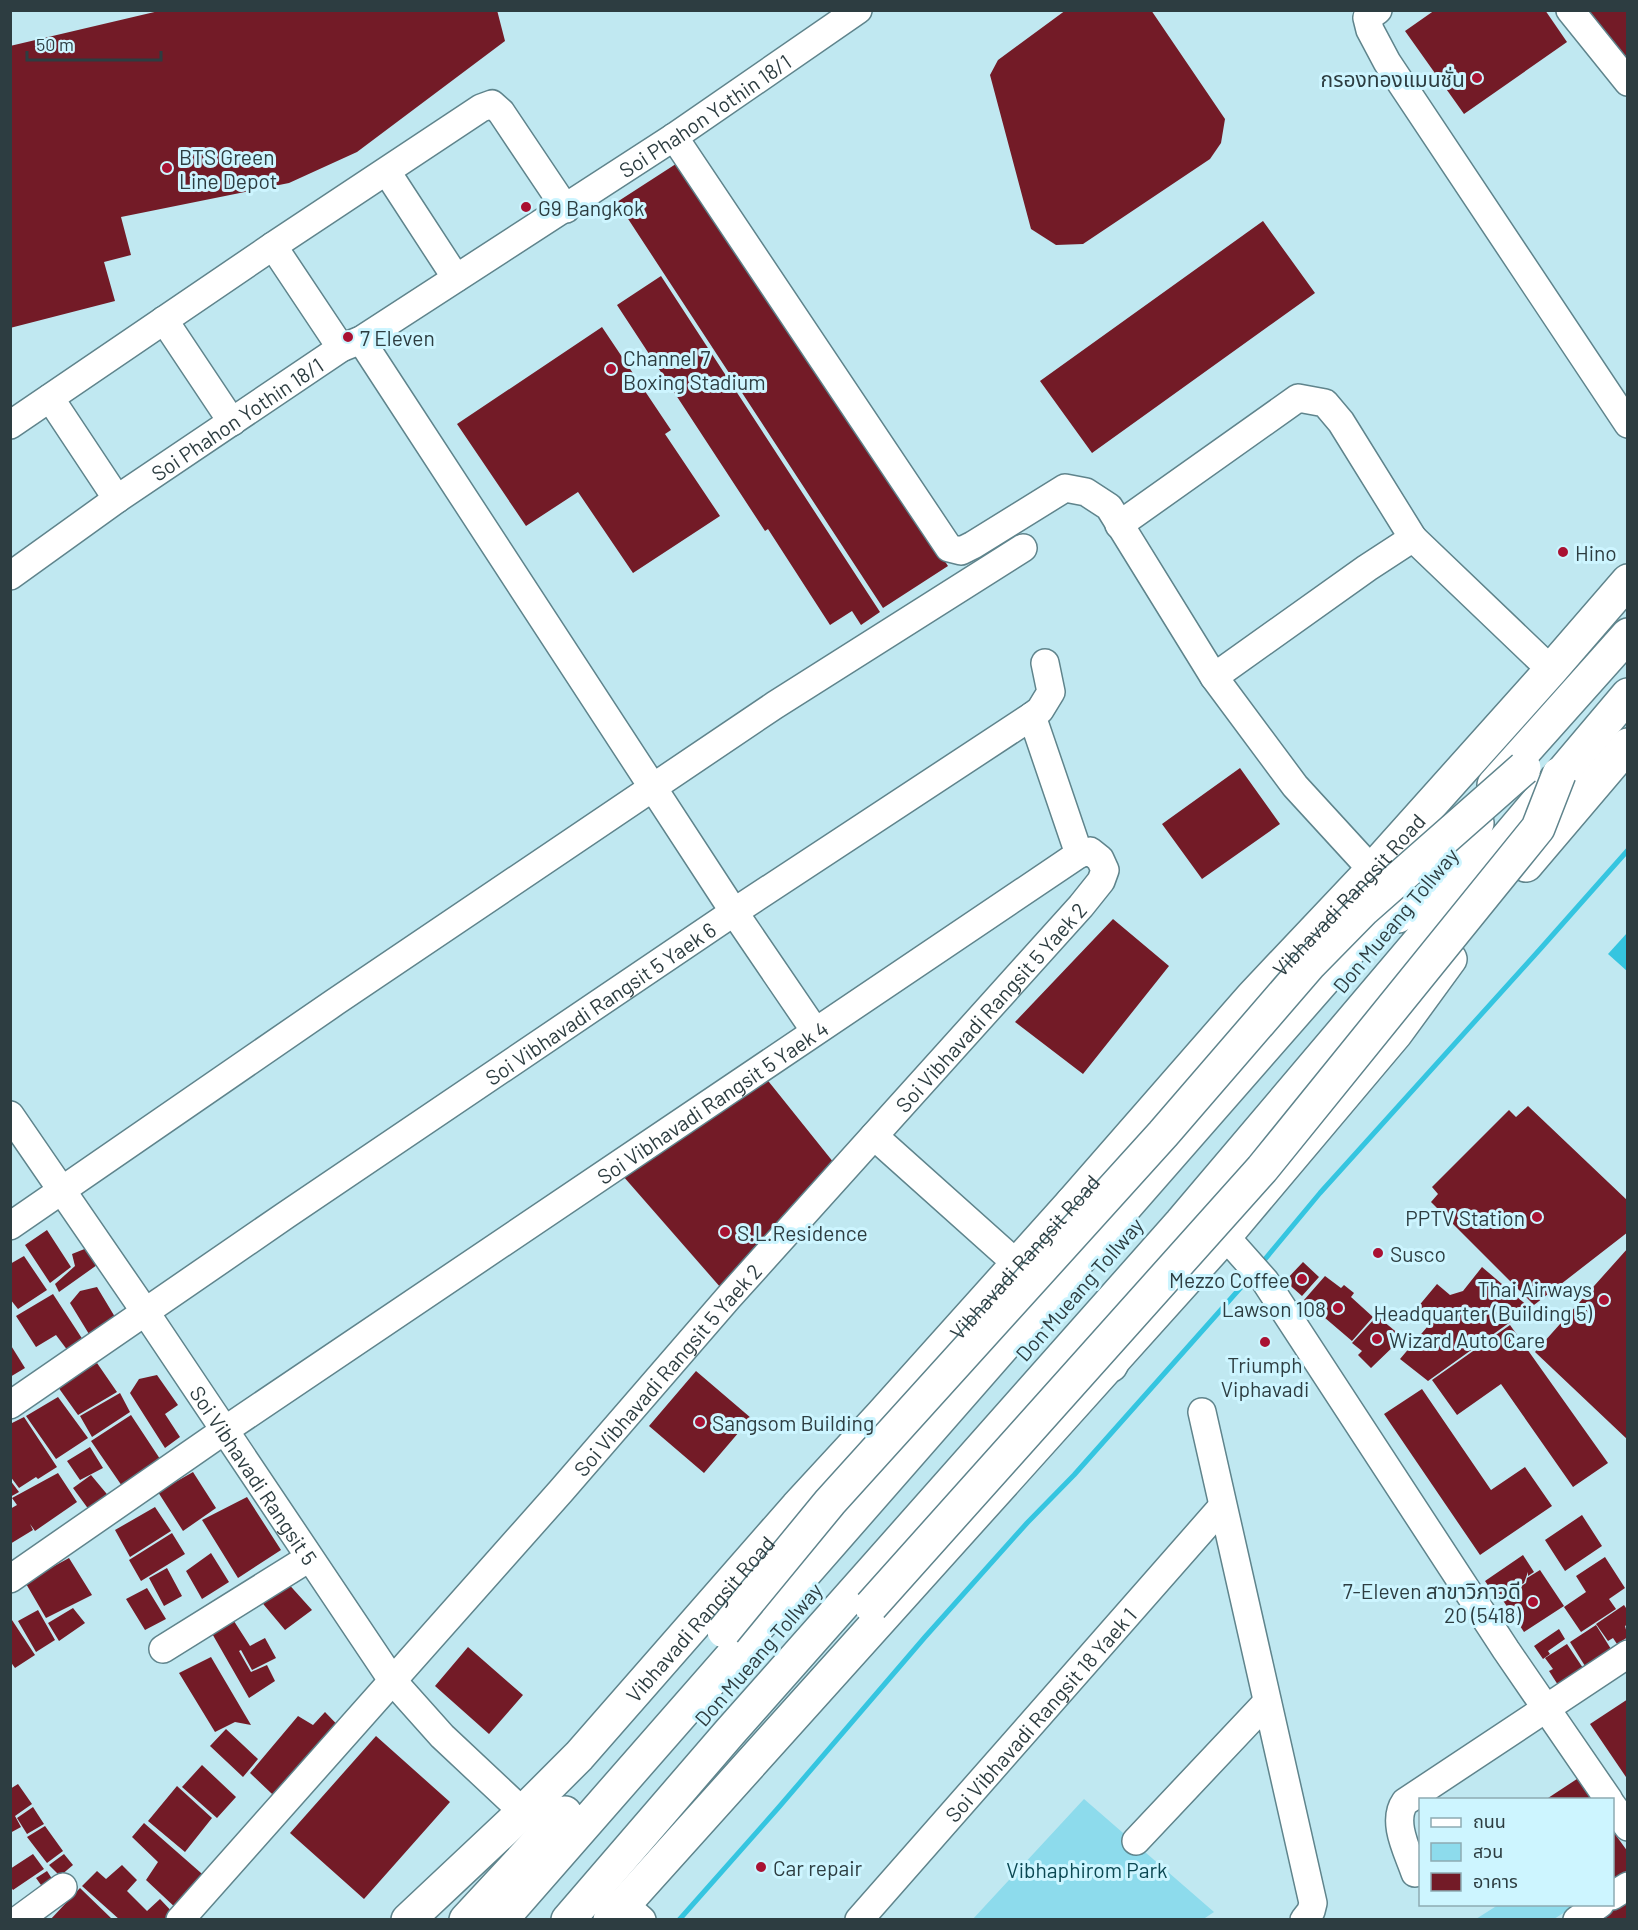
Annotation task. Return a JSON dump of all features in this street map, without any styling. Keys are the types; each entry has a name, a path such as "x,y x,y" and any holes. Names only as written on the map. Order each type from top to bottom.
{"main road":[{"name":"Vibhavadi Rangsit Road","path":"408,1920 579,1756 797,1507 1072,1203 1252,998 1372,870 1546,664 1628,581"},
{"name":"Vibhavadi Rangsit Road","path":"501,1920 1628,635"},
{"name":"Don Mueang Tollway","path":"524,1920 1166,1190 1524,768 1628,654"},
{"path":"572,1920 1164,1255 1628,697"},
{"name":"Don Mueang Tollway","path":"568,1920 738,1723 1181,1223 1559,774 1628,697"},
{"path":"625,1914 1226,1236 1396,1033 1467,937 1628,745"},
{"path":"466,1920 586,1791 724,1631 830,1502 1163,1134 1309,965 1380,895 1524,768"},
{"path":"591,1920 1262,1169 1538,828 1559,774"},
{"path":"1072,1203 1177,1148"},
{"path":"1111,1365 1164,1255"}],"street":[{"name":"Soi Phahon Yothin 18/1","path":"10,576 117,499 232,422 674,138 858,10"},
{"path":"1570,10 1628,82"},
{"path":"1371,13 1370,30 1387,62 1628,424"},
{"path":"10,425 481,108 492,105 501,112 566,208"},
{"path":"674,138 949,548 961,551 973,545 1065,488 1086,492 1109,507 1214,677 1295,786 1372,870"},
{"path":"387,172 456,278"},
{"path":"273,246 351,344 654,788 815,1031"},
{"path":"164,320 232,422"},
{"path":"50,398 117,499"},
{"path":"1119,525 1298,398 1325,403 1341,422 1413,538 1546,664"},
{"path":"1214,677 1413,538"},
{"path":"10,1226 345,996 806,686 1023,548"},
{"name":"Soi Vibhavadi Rangsit 5 Yaek 6","path":"10,1405 734,912 1032,716 1040,710 1051,692 1045,663"},
{"path":"1032,716 1079,854"},
{"name":"Soi Vibhavadi Rangsit 5 Yaek 2","path":"180,1920 728,1298 1081,906 1101,881 1105,870 1100,859 1090,851 1079,854"},
{"name":"Soi Vibhavadi Rangsit 5 Yaek 4","path":"10,1579 225,1430 1079,854"},
{"name":"Soi Vibhavadi Rangsit 5","path":"10,1115 146,1312 392,1680 442,1736 523,1812"},
{"path":"874,1136 1017,1264"},
{"path":"1226,1236 1256,1271 1545,1708 1608,1798"},
{"path":"1202,1412 1309,1911"},
{"name":"Soi Vibhavadi Rangsit 18 Yaek 1","path":"859,1920 1222,1507"},
{"path":"163,1649 309,1558"},
{"path":"1414,1873 1401,1832 1400,1815 1405,1802 1628,1654"},
{"path":"1136,1841 1266,1702"},
{"path":"1614,1808 1628,1827"},
{"path":"1614,1895 1628,1886"},
{"path":"18,1920 63,1887"},
{"path":"1577,1920 1598,1906"}],"green space":[{"name":"Vibhaphirom Park","path":"1084,1799 1214,1912 1202,1920 972,1920"},
{"path":"1496,1906 1574,1906 1554,1919 1476,1919"}],"shaded area":[{"path":"1627,933 1627,971 1608,954"}],"building":[{"name":"BTS Green Line Depot","path":"163,10 497,10 505,41 357,152 289,183 121,217 131,255 104,262 115,301 10,328 10,46"},
{"path":"1066,10 1151,10 1225,119 1221,143 1210,159 1083,244 1056,245 1031,229 990,75 998,60"},
{"name":"กรองทองแมนชั่น","path":"1435,10 1545,10 1567,42 1464,114 1405,31"},
{"path":"1586,10 1628,10 1628,63"},
{"path":"682,160 948,566 883,608 617,202"},
{"path":"1263,221 1315,293 1092,453 1040,381"},
{"path":"661,276 880,612 861,625 852,611 830,625 768,529 765,531 617,305"},
{"path":"602,327 671,430 665,434 720,516 633,573 578,492 526,526 457,424"},
{"path":"1240,768 1280,824 1202,879 1162,824"},
{"path":"1113,919 1169,966 1083,1074 1015,1022"},
{"name":"S.L.Residence","path":"761,1072 834,1163 728,1296 616,1168"},
{"name":"PPTV Station","path":"1528,1106 1628,1201 1628,1232 1534,1305 1431,1202 1438,1194 1432,1187 1509,1110 1516,1117"},
{"path":"47,1230 71,1267 50,1283 25,1245"},
{"path":"87,1248 97,1265 59,1292 55,1284 75,1266 72,1254"},
{"name":"Thai Airways Headquarter (Building 5)","path":"1628,1248 1628,1440 1535,1352"},
{"path":"24,1256 47,1290 18,1309 10,1299 10,1264"},
{"name":"Mezzo Coffee","path":"1303,1262 1319,1277 1302,1296 1285,1281"},
{"path":"1482,1267 1530,1308 1428,1381 1400,1359 1433,1320 1417,1308 1437,1284 1450,1295 1463,1291"},
{"name":"Lawson 108","path":"1325,1276 1341,1288 1344,1285 1354,1293 1351,1297 1373,1317 1352,1341 1304,1300"},
{"path":"97,1287 118,1322 92,1339 70,1303 80,1291"},
{"path":"53,1294 85,1343 71,1355 56,1335 36,1347 16,1316"},
{"name":"Wizard Auto Care","path":"1377,1316 1400,1335 1398,1342 1371,1368 1358,1355 1362,1351 1352,1343"},
{"path":"1510,1325 1608,1463 1573,1487 1501,1384 1457,1415 1432,1380"},
{"path":"10,1344 25,1368 10,1377"},
{"path":"97,1363 117,1392 78,1415 58,1387"},
{"name":"Sangsom Building","path":"696,1371 751,1418 704,1473 649,1426"},
{"path":"157,1375 178,1405 165,1414 180,1437 165,1448 130,1393 139,1379"},
{"path":"1422,1389 1491,1490 1525,1467 1552,1506 1480,1555 1384,1414"},
{"path":"120,1393 130,1412 92,1437 80,1416"},
{"path":"58,1397 88,1438 56,1459 26,1416"},
{"path":"131,1415 162,1462 122,1486 91,1441"},
{"path":"24,1417 57,1467 19,1488 10,1476 10,1424"},
{"path":"90,1447 103,1468 80,1480 67,1461"},
{"path":"193,1472 216,1508 183,1531 158,1492"},
{"path":"58,1473 77,1502 35,1531 30,1524 33,1530 10,1544 10,1509 17,1505 12,1498"},
{"path":"91,1475 111,1499 92,1514 73,1488"},
{"path":"10,1480 19,1492 10,1497"},
{"path":"247,1497 281,1550 238,1578 202,1520"},
{"path":"155,1507 171,1531 130,1557 115,1530"},
{"path":"1582,1515 1602,1546 1565,1571 1545,1540"},
{"path":"172,1533 185,1554 141,1581 129,1560"},
{"path":"211,1553 229,1582 202,1599 186,1571"},
{"path":"1523,1555 1534,1572 1528,1576 1528,1572 1524,1583 1498,1600 1485,1581"},
{"path":"1605,1557 1625,1588 1609,1599 1616,1609 1581,1632 1564,1607 1586,1592 1576,1576"},
{"path":"69,1558 92,1595 46,1618 25,1582"},
{"path":"167,1568 182,1596 164,1606 149,1578"},
{"name":"7-Eleven สาขาวิภาวดี 20 (5418)","path":"1540,1570 1564,1606 1524,1632 1502,1599 1526,1583 1527,1578"},
{"path":"285,1580 312,1610 285,1630 259,1599"},
{"path":"147,1588 166,1619 145,1630 126,1599"},
{"path":"1624,1605 1628,1611 1628,1624 1625,1626 1628,1637 1617,1644 1613,1638 1608,1641 1596,1624"},
{"path":"73,1608 85,1623 59,1641 48,1623"},
{"path":"38,1610 55,1640 36,1652 18,1621"},
{"path":"10,1617 35,1655 15,1668 10,1661"},
{"path":"232,1618 250,1646 265,1638 276,1658 252,1670 241,1650 239,1651 251,1672 267,1665 275,1681 249,1698 210,1630"},
{"path":"1596,1625 1611,1649 1585,1666 1570,1642"},
{"path":"1559,1629 1565,1639 1548,1651 1550,1654 1543,1659 1534,1646"},
{"path":"1567,1644 1583,1668 1558,1685 1549,1671 1553,1669 1545,1658"},
{"path":"468,1647 523,1695 489,1734 435,1686"},
{"path":"211,1657 251,1725 235,1722 215,1732 179,1673"},
{"path":"1628,1699 1628,1780 1590,1724"},
{"path":"325,1712 352,1740 291,1812 250,1773 298,1716 313,1725"},
{"path":"226,1729 258,1759 243,1777 210,1746"},
{"path":"376,1736 450,1802 364,1899 290,1833"},
{"path":"202,1765 236,1797 217,1818 182,1787"},
{"path":"1583,1775 1598,1798 1548,1798"},
{"path":"18,1784 32,1804 15,1816 21,1827 10,1833 10,1789"},
{"path":"177,1786 212,1818 185,1852 148,1821"},
{"path":"33,1807 44,1824 27,1834 17,1818"},
{"path":"144,1823 209,1880 178,1910 146,1880 158,1862 132,1837"},
{"path":"45,1826 63,1851 47,1863 27,1837"},
{"path":"1614,1833 1628,1852 1628,1870 1614,1879"},
{"path":"33,1854 44,1869 13,1890 10,1886 10,1869"},
{"path":"64,1854 73,1865 60,1876 49,1865"},
{"path":"122,1865 137,1880 127,1891 147,1911 160,1899 176,1916 172,1920 120,1920 82,1886 97,1871 106,1879"},
{"path":"47,1871 56,1885 46,1892 36,1878"},
{"path":"80,1888 113,1920 50,1920"},
{"path":"1628,1897 1628,1920 1599,1920"}],"waterway":[{"path":"1261,1264 1320,1193 1628,850"},
{"path":"679,1920 925,1637 1027,1523 1074,1475 1251,1276"}],"place":[{"name":"กรองทองแมนชั่น","path":"1477,78"},
{"name":"BTS Green Line Depot","path":"167,168"},
{"name":"G9 Bangkok","path":"526,207"},
{"name":"7 Eleven","path":"348,337"},
{"name":"Channel 7 Boxing Stadium","path":"611,369"},
{"name":"Hino","path":"1563,552"},
{"name":"PPTV Station","path":"1537,1217"},
{"name":"S.L.Residence","path":"725,1232"},
{"name":"Susco","path":"1378,1253"},
{"name":"Mezzo Coffee","path":"1302,1279"},
{"name":"Thai Airways Headquarter (Building 5)","path":"1604,1300"},
{"name":"Lawson 108","path":"1338,1308"},
{"name":"Wizard Auto Care","path":"1377,1339"},
{"name":"Triumph Viphavadi","path":"1265,1342"},
{"name":"Sangsom Building","path":"700,1422"},
{"name":"7-Eleven สาขาวิภาวดี 20 (5418)","path":"1533,1602"},
{"name":"Car repair","path":"761,1867"}]}
